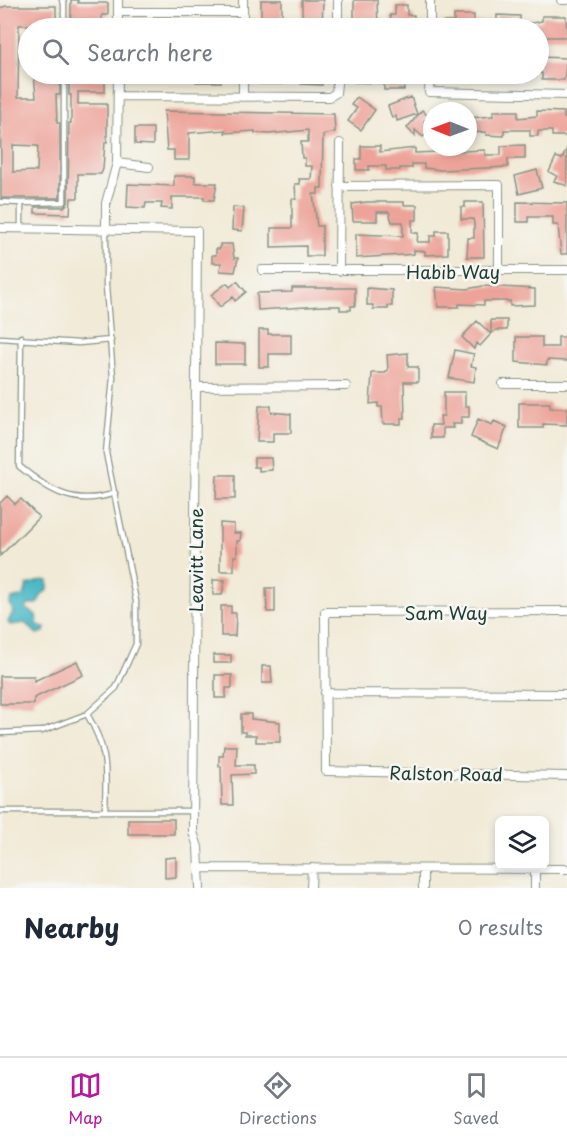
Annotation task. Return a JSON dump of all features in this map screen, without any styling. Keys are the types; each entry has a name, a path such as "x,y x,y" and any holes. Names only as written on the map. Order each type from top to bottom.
{"street":[{"path":"118,0 118,18"},
{"path":"243,0 243,18"},
{"path":"338,0 338,18"},
{"path":"430,0 430,18"},
{"path":"561,0 567,0"},
{"path":"118,12 243,12"},
{"path":"0,228 106,229 106,202 117,164 118,84"},
{"path":"243,84 243,97"},
{"path":"118,96 328,98 336,93 337,84"},
{"path":"429,84 429,92 567,95"},
{"path":"339,271 340,143"},
{"path":"117,164 149,166"},
{"path":"339,186 499,185 499,270"},
{"name":"Leavitt Lane","path":"106,229 197,231 193,832 198,847 200,888"},
{"name":"Habib Way","path":"262,270 567,270"},
{"path":"503,384 567,384"},
{"path":"196,387 345,386"},
{"name":"Sam Way","path":"326,693 325,612 567,611"},
{"path":"326,693 567,694"},
{"name":"Ralston Road","path":"326,693 326,771 567,776"},
{"path":"199,868 495,869"},
{"path":"312,868 312,888"},
{"path":"423,869 423,888"},
{"path":"549,869 567,869"},
{"path":"535,888 536,870"}],"lane":[{"path":"62,0 64,18"},
{"path":"0,202 64,202 64,84"},
{"path":"21,203 21,228"},
{"path":"0,733 42,731 87,714 116,688 136,644 136,601 106,453 113,377 106,286 106,229"},
{"path":"0,338 21,337 79,343 111,340"},
{"path":"21,337 19,466 49,490 70,496 88,499 115,493"},
{"path":"87,714 100,737 106,758 105,811"},
{"path":"0,811 194,811"}],"water":[{"path":"43,580 48,581 48,590 42,594 37,604 29,604 26,609 36,615 38,626 45,628 44,632 37,634 25,623 10,625 8,622 13,612 10,603 12,599 24,596 27,585"}],"building":[{"path":"71,0 78,0 78,3 108,3 108,15 102,15 102,18 71,18"},
{"path":"261,0 282,0 282,18 261,18"},
{"path":"302,0 323,0 322,18 302,18"},
{"path":"354,0 377,0 378,18 354,18"},
{"path":"395,5 407,5 407,15 414,15 414,18 391,18 390,15 395,15"},
{"path":"56,6 56,18 18,18 18,97 36,97 35,84 60,84 60,95 56,95 57,123 60,123 60,198 1,198 0,8","holes":["13,145 38,146 37,171 13,172"]},
{"path":"454,15 474,15 474,18 454,18"},
{"path":"497,15 520,16 520,18 497,18"},
{"path":"542,16 566,16 567,37 549,37 549,18 542,18"},
{"path":"549,57 567,58 564,80 549,80"},
{"path":"69,84 105,84 105,92 78,92 78,104 107,104 107,142 105,142 103,169 101,174 78,174 78,198 71,198 70,214 35,213 35,207 64,207 68,203 69,123 71,123 71,95 69,95"},
{"path":"384,84 404,84 404,90 384,90"},
{"path":"357,97 375,110 361,130 348,121 357,108 351,105"},
{"path":"411,97 417,114 397,121 396,116 392,118 388,106"},
{"path":"422,110 423,137 415,130 415,136 407,128"},
{"path":"164,111 334,114 335,132 323,135 322,188 318,188 318,194 313,194 317,226 322,226 322,256 306,256 306,246 271,247 271,228 292,228 292,199 296,199 295,184 300,184 299,179 311,179 312,166 305,166 301,142 308,142 308,130 269,134 255,133 255,131 225,133 226,130 189,133 189,160 174,160 174,150 167,150"},
{"path":"493,111 518,111 518,118 537,116 537,111 564,112 564,118 567,118 567,136 552,136 552,131 538,131 538,136 530,136 530,130 504,130 504,136 477,132 477,117 493,116"},
{"path":"135,128 153,128 153,145 135,144"},
{"path":"525,145 525,159 508,159 508,167 441,170 424,168 424,164 412,164 412,168 400,168 400,170 386,170 386,166 369,166 369,170 356,170 356,159 361,159 361,146 380,146 380,152 415,148 415,153 423,153 423,156 477,156 477,150 485,150 485,155 501,155 501,146"},
{"path":"567,148 567,186 554,181 557,176 549,172 556,157 562,159"},
{"path":"537,170 542,188 519,194 515,176"},
{"path":"174,176 195,176 195,183 217,183 214,200 204,200 204,197 172,197 172,209 161,208 162,203 146,203 145,208 127,207 128,184 174,186"},
{"path":"404,202 404,205 417,205 417,220 412,220 412,233 418,233 417,242 430,242 430,236 436,236 436,231 448,231 448,254 425,255 425,251 414,250 414,254 356,258 356,234 403,236 403,222 392,222 389,212 377,212 377,221 353,221 352,204"},
{"path":"465,202 483,202 484,257 467,257 468,238 474,238 474,223 473,219 461,219 461,207 465,207"},
{"path":"517,202 567,203 567,254 561,254 558,225 553,225 553,217 528,217 528,222 517,222"},
{"path":"233,207 244,208 242,231 232,230"},
{"path":"220,244 232,244 234,258 238,258 235,272 220,271 221,263 212,263 212,255 216,255 216,249 220,249"},
{"path":"237,281 246,292 235,301 233,297 220,307 211,295 227,283 230,287"},
{"path":"483,286 535,289 535,305 510,306 510,301 484,301 484,305 459,304 459,307 438,307 436,287 467,289"},
{"path":"292,288 355,288 355,306 351,306 351,310 340,310 340,306 322,306 258,310 257,293 292,292"},
{"path":"367,288 392,290 392,306 388,306 388,309 373,309 373,305 367,305"},
{"path":"491,320 507,320 507,330 496,330 491,334"},
{"path":"477,321 491,334 480,346 476,343 474,349 462,337"},
{"path":"259,330 268,330 268,334 291,334 291,354 269,354 269,367 259,367"},
{"path":"516,337 542,337 542,347 558,347 558,337 567,337 567,361 547,360 547,365 516,362"},
{"path":"215,343 245,344 245,364 215,364"},
{"path":"455,350 474,354 471,366 476,367 474,382 449,378"},
{"path":"408,353 408,367 418,367 418,382 404,382 405,418 401,418 401,424 383,424 382,407 378,407 378,403 370,404 372,373 385,373 388,370 387,355"},
{"path":"444,392 465,392 465,406 469,406 469,417 461,417 461,424 452,424 453,428 443,428 443,438 431,438 431,425 441,425 440,416 444,416"},
{"path":"519,403 550,403 550,408 567,408 567,425 543,424 543,428 519,428"},
{"path":"259,406 271,406 271,412 291,414 291,433 273,433 273,442 257,442"},
{"path":"478,419 492,425 494,421 507,427 498,449 471,437"},
{"path":"254,458 271,458 272,470 259,471 259,467 254,467"},
{"path":"217,475 235,475 235,499 216,499"},
{"path":"7,496 15,504 21,499 39,517 0,556 0,503"},
{"path":"220,523 234,524 234,533 241,533 240,541 237,541 237,556 234,556 234,571 220,571"},
{"path":"213,580 225,580 222,595 213,595"},
{"path":"266,588 275,588 275,612 267,612"},
{"path":"221,606 231,606 231,613 236,613 235,636 221,636"},
{"path":"213,655 231,655 231,663 213,663"},
{"path":"77,661 83,675 34,698 34,704 0,704 0,676 34,676 34,681"},
{"path":"262,666 271,666 272,683 262,683"},
{"path":"215,675 232,675 232,688 226,688 226,698 215,698"},
{"path":"241,714 251,714 251,719 280,722 280,742 256,742 256,735 245,735 245,732 241,732"},
{"path":"224,746 237,746 236,765 254,765 254,774 232,775 233,805 222,805 219,756 223,756"},
{"path":"128,819 174,819 174,834 128,834"},
{"path":"176,857 176,877 165,878 165,858"}]}
